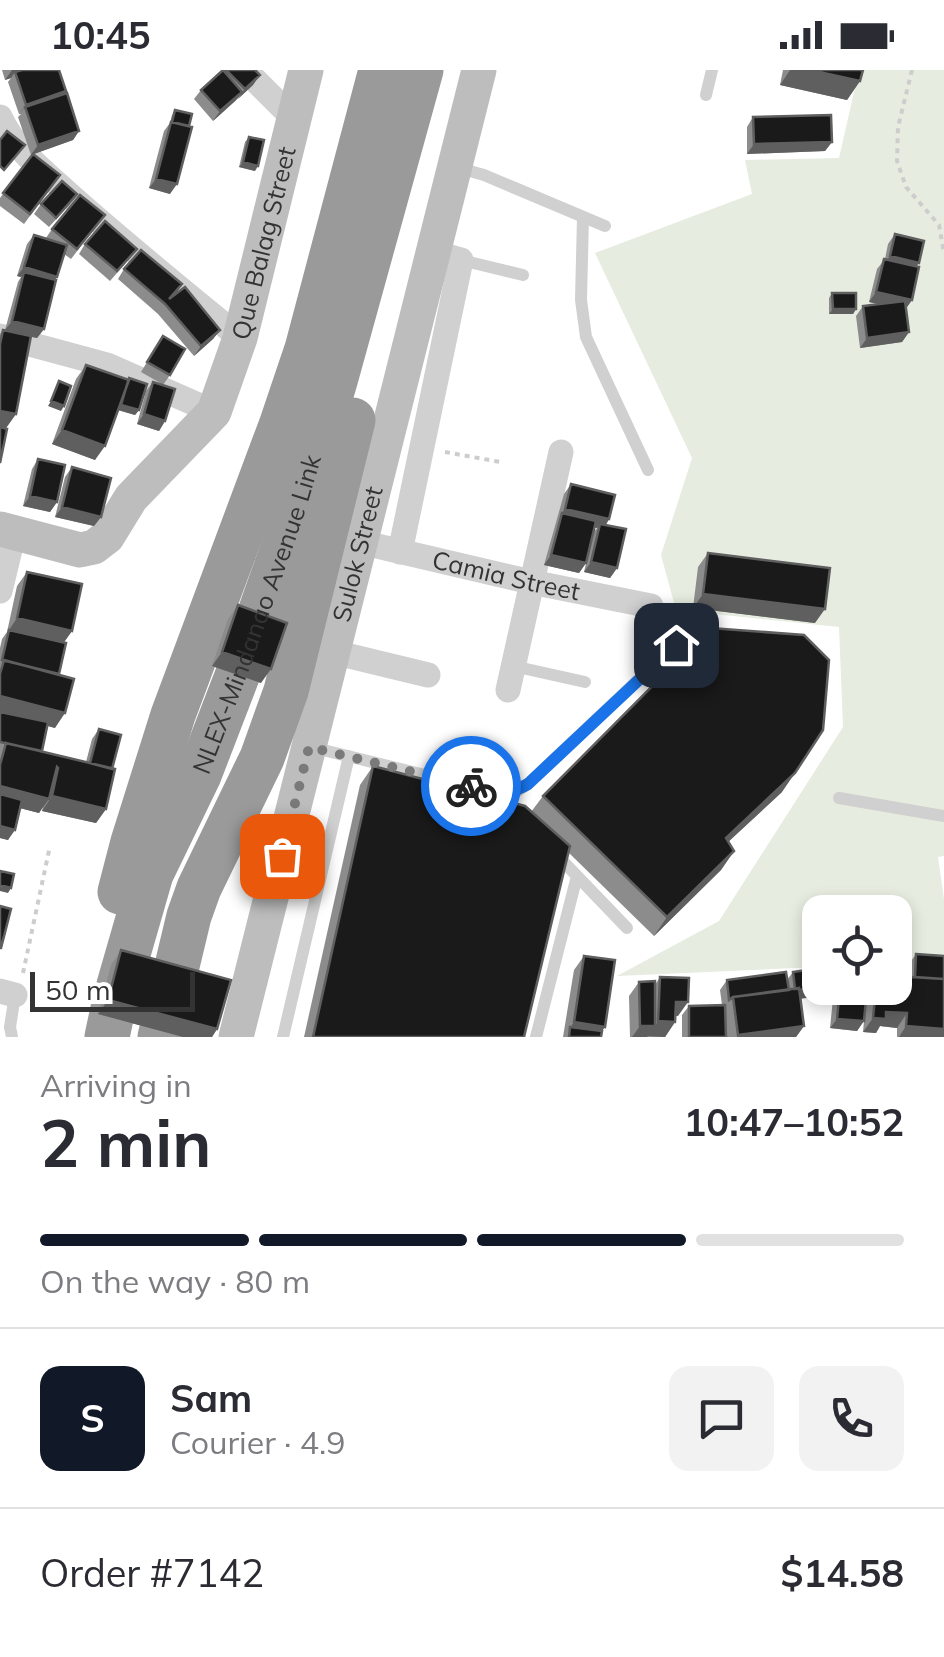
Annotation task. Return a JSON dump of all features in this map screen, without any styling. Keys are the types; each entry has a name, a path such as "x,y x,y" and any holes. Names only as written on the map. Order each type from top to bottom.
{"highway":[{"name":"NLEX-Mindanao Avenue Link","path":"82,1037 133,842 173,715 307,349 380,70"},
{"name":"NLEX-Mindanao Avenue Link","path":"107,1037 151,874 199,775 295,514 421,70"},
{"name":"NLEX-Mindanao Avenue Link","path":"160,1037 198,888 262,758 286,691 361,390 421,70"}],"street":[{"path":"246,70 293,118"},
{"name":"Que Balag Street","path":"214,412 240,338 306,70"},
{"name":"Sulok Street","path":"236,1037 360,542 447,256 455,167 479,70"},
{"path":"0,117 6,132 29,158 112,233 240,338"},
{"path":"400,552 422,448 447,256"},
{"path":"0,336 107,365 214,412 131,498 94,547 80,550 7,532 0,591"},
{"path":"510,678 561,452"},
{"name":"Camia Street","path":"360,542 651,606"},
{"path":"332,652 428,675"}],"lane":[{"path":"706,95 712,70"},
{"path":"455,167 484,175 606,226"},
{"path":"583,217 581,300 586,337 648,470"},
{"path":"447,256 523,274"},
{"path":"309,747 509,798 676,645"},
{"path":"510,678 585,682"},
{"path":"283,1037 350,756"},
{"path":"839,798 944,816"},
{"path":"542,838 626,928"},
{"path":"536,1037 577,876"},
{"path":"12,989 12,1037"}],"path":[{"path":"912,70 898,127 897,161 906,187 939,225 944,254"},
{"path":"422,448 500,462"},
{"path":"12,989 50,846"}],"shaded area":[{"path":"859,70 944,70 944,856 938,857 944,899 944,961 912,963 912,895 802,895 802,968 617,976 719,921 843,727 839,627 676,610 661,555 692,458 595,253 752,194 745,160 839,158"}],"building":[{"path":"59,70 66,91 26,105 15,72"},
{"path":"223,70 242,92 220,111 201,90"},
{"path":"226,70 255,70 260,75 245,89"},
{"path":"810,70 863,70 860,81"},
{"path":"67,93 79,131 38,145 25,107"},
{"path":"175,110 192,114 189,126 172,122"},
{"path":"831,115 832,142 754,144 753,117"},
{"path":"171,122 192,127 177,184 156,179"},
{"path":"7,131 25,145 4,170 0,166 0,140"},
{"path":"249,137 264,140 258,166 243,162"},
{"path":"33,154 60,175 30,214 3,193"},
{"path":"62,181 77,194 56,218 41,204"},
{"path":"80,195 105,215 77,249 52,229"},
{"path":"105,221 137,249 117,271 85,244"},
{"path":"895,234 924,241 919,263 890,256"},
{"path":"34,235 67,245 57,277 24,267"},
{"path":"141,250 182,284 169,299 185,287 220,330 201,346 165,304 124,269"},
{"path":"884,259 919,267 912,300 876,292"},
{"path":"24,272 56,280 44,329 12,321"},
{"path":"832,293 856,293 856,309 833,309"},
{"path":"905,301 909,332 867,338 863,306"},
{"path":"3,330 31,336 16,414 0,411"},
{"path":"163,336 185,349 170,375 147,362"},
{"path":"86,365 129,380 105,446 62,430"},
{"path":"129,378 147,384 139,410 121,405"},
{"path":"59,381 71,386 64,406 51,401"},
{"path":"153,382 175,389 165,421 144,414"},
{"path":"0,427 7,429 0,463"},
{"path":"38,459 65,465 57,502 30,496"},
{"path":"72,467 111,478 101,517 62,507"},
{"path":"571,484 615,495 609,519 565,509"},
{"path":"562,513 596,521 586,563 551,555"},
{"path":"600,524 626,529 617,568 591,562"},
{"path":"708,553 830,568 825,609 703,594"},
{"path":"27,572 82,584 72,631 17,618"},
{"path":"238,605 287,623 271,669 222,652"},
{"path":"710,628 804,635 829,660 823,730 795,773 726,838 734,851 667,917 543,796"},
{"path":"9,630 66,643 59,674 2,660"},
{"path":"4,660 74,679 65,713 0,696"},
{"path":"0,712 48,722 42,751 0,742"},
{"path":"99,729 121,735 112,769 90,763"},
{"path":"6,743 115,769 106,809 52,796 57,767 49,799 0,786"},
{"path":"373,766 525,806 570,846 524,1037 313,1037"},
{"path":"0,794 22,800 15,830 0,826"},
{"path":"0,871 14,874 11,888 0,885"},
{"path":"0,906 11,909 1,948 0,948"},
{"path":"121,950 231,980 217,1029 108,1000"},
{"path":"916,954 944,956 944,979 915,977"},
{"path":"584,956 615,960 605,1027 574,1022"},
{"path":"802,971 802,990 795,989 793,972"},
{"path":"786,972 789,990 729,1000 727,980"},
{"path":"660,977 689,978 688,1002 676,1002 675,1022 658,1021"},
{"path":"912,977 944,979 944,1029 906,1026 907,1013 886,1012 886,1019 873,1018 874,1005 912,1005"},
{"path":"655,981 655,1026 640,1026 639,982"},
{"path":"799,988 804,1026 738,1035 733,997"},
{"path":"725,1005 726,1037 689,1037 689,1006"},
{"path":"838,1005 865,1005 864,1021 837,1019"},
{"path":"570,1027 602,1031 601,1037 569,1037"}],"way so far":[{"path":"282,856 309,747 471,786"}],"route":[{"path":"471,786 498,793 517,791 528,784 676,645"}]}
